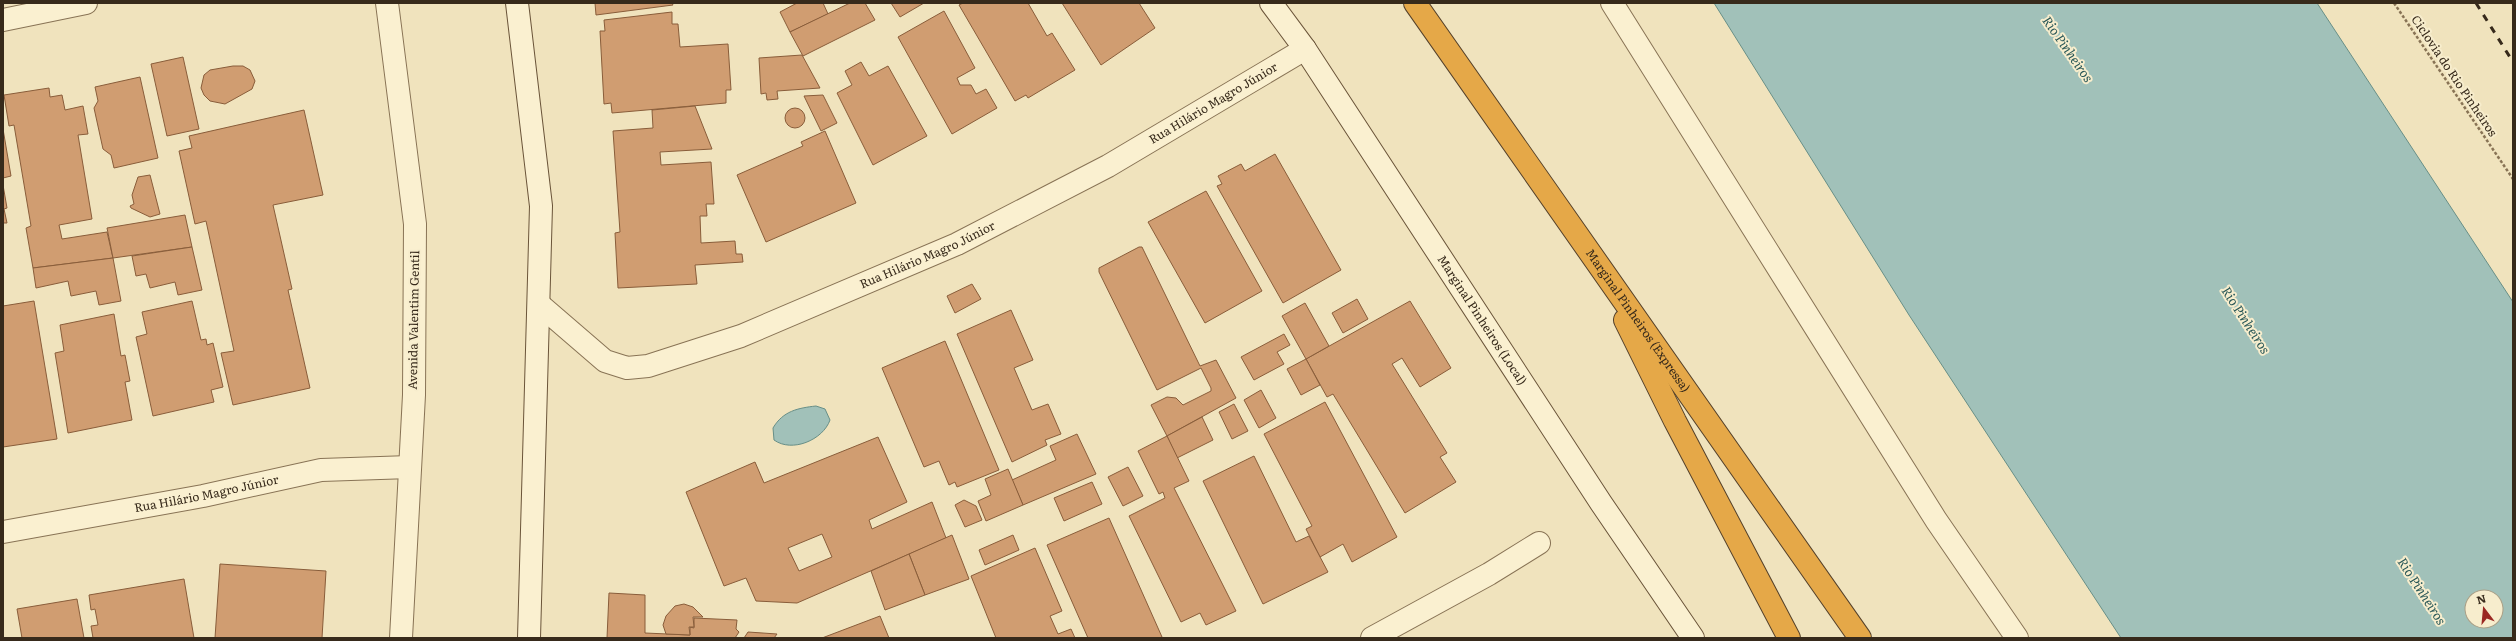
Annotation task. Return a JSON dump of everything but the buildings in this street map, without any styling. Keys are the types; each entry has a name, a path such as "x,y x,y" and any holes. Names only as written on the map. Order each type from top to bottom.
{"highway":[{"name":"Marginal Pinheiros (Expressa)","path":"1415,3 1860,638"},
{"path":"1605,273 1635,341 1675,421 1789,638"}],"street":[{"path":"3,20 86,3"},
{"name":"Avenida Valentim Gentil","path":"386,3 415,224 414,395 401,638"},
{"path":"517,3 541,206 540,305 529,638"},
{"name":"Marginal Pinheiros (Local)","path":"1271,3 1305,49 1601,503 1693,638"},
{"path":"1612,3 1936,520 2017,638"},
{"name":"Rua Hilário Magro Júnior","path":"540,305 605,361 627,368 648,366 741,336 963,241 1108,166 1305,49"},
{"name":"Rua Hilário Magro Júnior","path":"3,532 203,496 321,470 410,467"},
{"path":"1372,638 1489,574 1539,543"}],"path":[{"name":"Ciclovia do Rio Pinheiros","path":"2394,3 2513,179"}],"water":[{"name":"Rio Pinheiros","path":"1714,3 2317,3 2513,302 2513,638 2121,638 1909,315"},
{"path":"816,406 825,409 830,420 821,433 814,439 798,445 781,444 774,440 773,428 781,418 797,409"}],"railway":[{"path":"2476,3 2513,62"}]}
